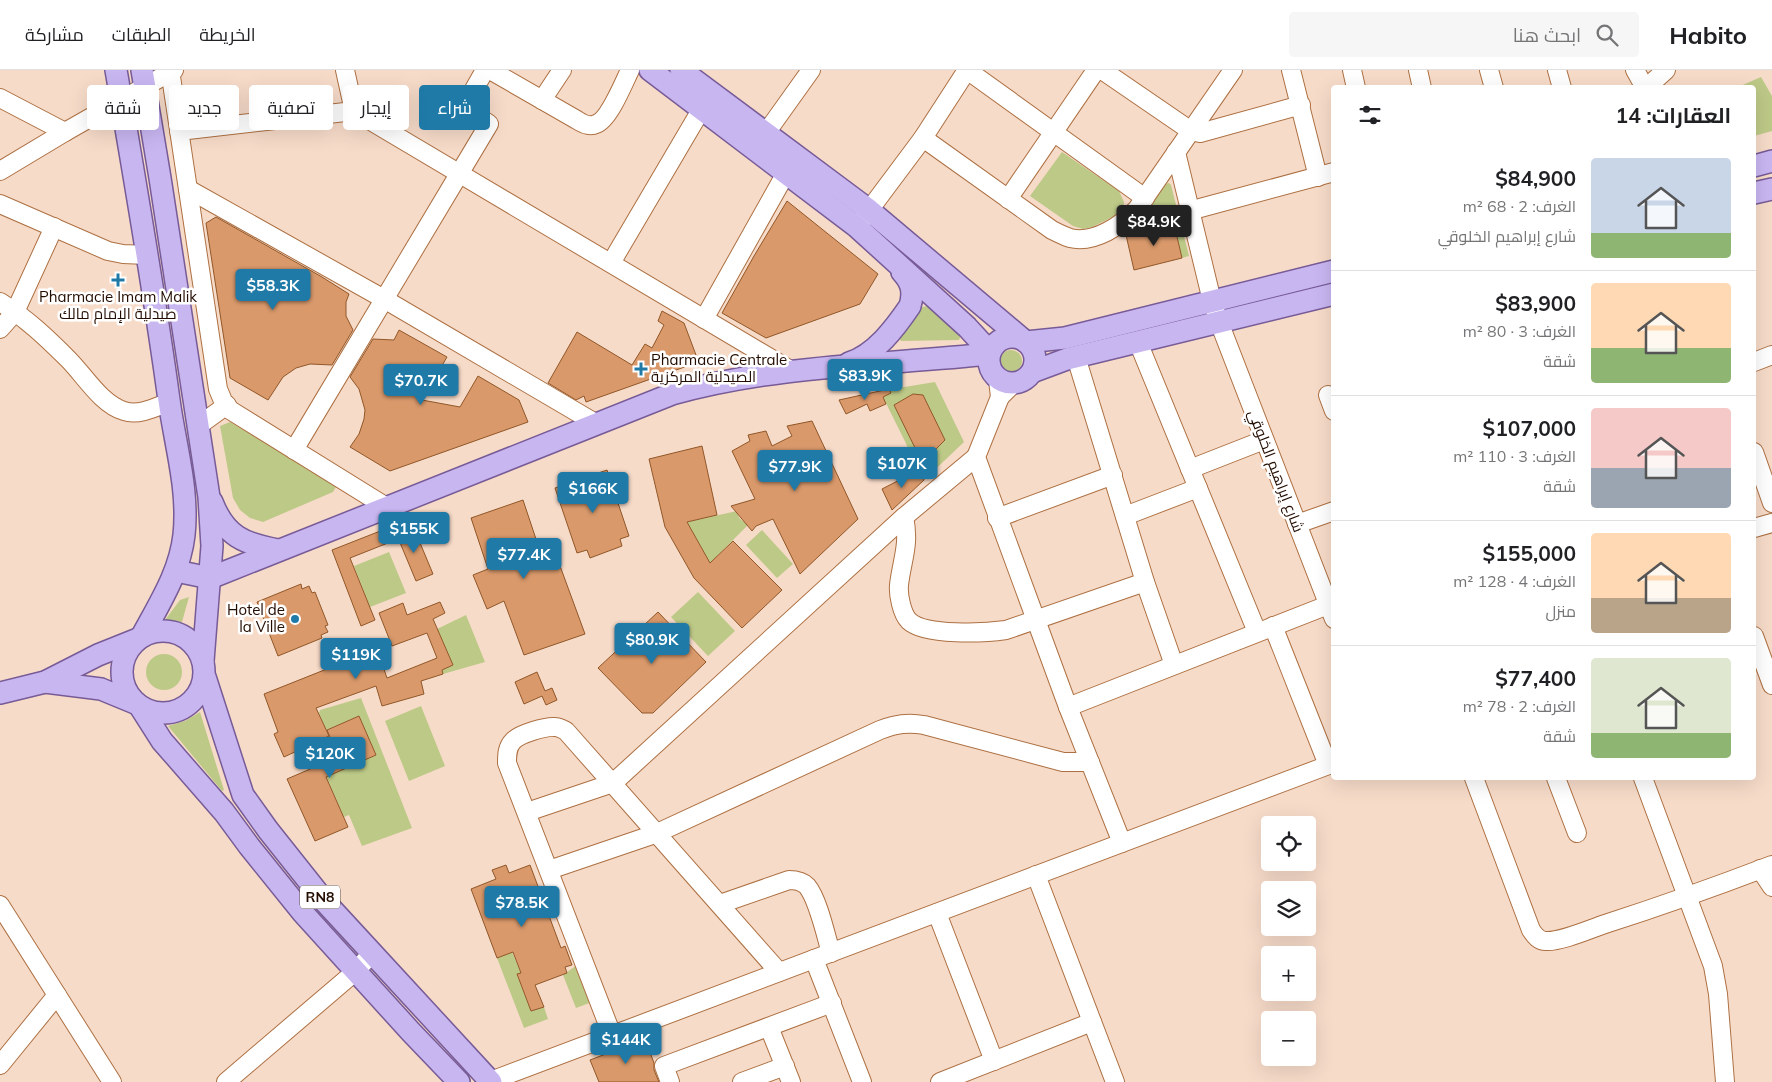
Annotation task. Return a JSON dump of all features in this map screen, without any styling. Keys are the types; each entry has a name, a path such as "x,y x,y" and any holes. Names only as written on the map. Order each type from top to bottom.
{"main road":[{"path":"116,70 118,85"},
{"path":"176,571 210,578 672,394 699,386 792,371 932,360 997,374 1027,378 1032,372 1035,359 1031,347 1024,340 863,219 766,133 679,74 650,70"},
{"path":"679,74 701,110 786,173 863,219 884,252 909,280 912,288 910,306 875,348 865,357 838,367"},
{"path":"143,79 162,188 209,497 212,546 204,669"},
{"path":"126,130 157,310 185,503 184,536 176,571 140,638"},
{"path":"1756,165 1772,161"},
{"path":"1756,192 1772,188"},
{"path":"884,252 967,327 997,374"},
{"path":"997,374 993,345 1006,337 1024,340 1065,338 1331,272"},
{"path":"1032,372 1076,357 1331,295"},
{"path":"209,497 222,524 231,534 247,543 278,550"},
{"name":"RN8","path":"0,693 45,682 98,654 154,632 166,631 179,634 190,640 198,650 243,796 326,903 490,1082"},
{"name":"RN8","path":"140,638 128,650 123,663 122,678 126,691 138,705 162,741 224,812 303,913 459,1082"},
{"name":"RN8","path":"45,682 101,689 154,713 168,714 182,710 193,702 201,691 204,669"},
{"path":"224,812 243,796"}],"street":[{"path":"345,70 348,85"},
{"path":"294,450 489,124 464,107 485,70"},
{"path":"490,70 583,124 596,125 605,118 630,70"},
{"path":"542,100 562,70"},
{"path":"766,133 811,70"},
{"path":"863,219 923,138 967,70 1145,198"},
{"path":"1008,199 1096,70"},
{"path":"1102,70 1190,132 1200,133 1301,105"},
{"path":"1190,211 1326,174 1301,105 1291,70"},
{"path":"1352,70 1355,85"},
{"path":"1418,70 1421,85"},
{"path":"1488,70 1493,85"},
{"path":"1557,70 1561,85"},
{"path":"1635,70 1643,85"},
{"path":"1648,85 1666,70"},
{"path":"143,79 172,71 179,131 218,389 227,405 230,410 388,508"},
{"path":"923,138 1052,230 1070,238 1081,239 1108,231 1124,222 1145,198 1230,71"},
{"path":"0,98 65,132"},
{"path":"611,263 701,110"},
{"path":"179,131 343,113"},
{"path":"0,171 87,119"},
{"path":"384,130 792,371"},
{"name":"شارع إبراهيم الخلوقي","path":"1176,152 1212,301 1219,322 1331,612"},
{"path":"704,319 786,173"},
{"path":"162,188 188,187 597,424"},
{"path":"0,204 108,251 147,255"},
{"path":"0,329 16,312 54,227"},
{"path":"0,302 39,330 103,398 114,406 126,412 139,412 169,402"},
{"path":"490,1082 1331,764 1198,488 1138,342"},
{"path":"1756,361 1772,355"},
{"path":"1076,357 1124,516 1174,665"},
{"path":"997,374 976,457 1068,707 1122,843"},
{"path":"198,426 227,405"},
{"path":"1190,469 1264,440"},
{"path":"527,812 612,783 904,518 976,457"},
{"path":"1756,458 1772,503"},
{"path":"997,518 1113,475"},
{"path":"1124,516 1198,488"},
{"path":"1297,524 1331,511"},
{"path":"904,518 908,534 899,588 902,606 908,621 918,627 934,631 989,632 1006,630 1145,582"},
{"path":"1756,527 1772,523"},
{"path":"1068,707 1265,629 1331,612"},
{"path":"1756,644 1764,678"},
{"path":"549,870 655,834 880,730 898,724 912,723 924,725 1063,762 1090,762"},
{"path":"612,1035 507,763 506,755 509,747 520,736 548,727 560,728 566,731 778,972"},
{"path":"1475,780 1531,930 1536,937 1543,941 1550,941 1582,932 1688,897 1766,867 1772,887"},
{"path":"1557,780 1577,833"},
{"path":"1644,780 1713,966 1718,994 1725,1082"},
{"path":"1036,875 1115,1082"},
{"path":"720,904 790,880 799,880 807,886 813,896 831,953"},
{"path":"0,904 112,1082"},
{"path":"937,913 994,1061"},
{"path":"226,1082 356,971 371,954"},
{"path":"814,959 862,1082"},
{"path":"0,1065 57,995"},
{"path":"670,1082 664,1066 832,1003"},
{"path":"940,1082 964,1078 994,1061 1092,1022"},
{"path":"742,1082 788,1074 769,1027"}],"green space":[{"path":"1761,77 1772,96 1772,131 1756,135 1756,85 1743,85"},
{"path":"1062,152 1119,191 1124,202 1123,209 1119,214 1092,227 1083,229 1073,226 1030,196"},
{"path":"1169,183 1189,256 1182,258 1174,224 1126,235 1165,184"},
{"path":"928,306 961,335 959,340 901,341 899,337 922,307"},
{"path":"1007,350 1015,350 1022,357 1022,365 1015,372 1007,372 1000,365 1000,357"},
{"path":"935,382 964,442 924,480 880,391"},
{"path":"230,422 337,485 333,492 263,522 250,518 240,510 233,498 220,426"},
{"path":"737,511 738,516 749,524 710,563 687,522"},
{"path":"762,530 793,564 777,578 746,545"},
{"path":"389,552 406,593 370,607 354,566"},
{"path":"698,592 735,631 708,656 671,617"},
{"path":"189,597 182,622 165,620 180,600"},
{"path":"466,615 485,662 443,674 442,670 453,665 437,629"},
{"path":"164,654 171,655 177,659 181,665 181,679 177,685 171,689 164,690 157,689 151,685 147,679 146,672 147,665 151,659 157,655"},
{"path":"361,698 412,828 362,846 349,815 344,817 326,776 376,755 359,716 326,730 319,713 320,710"},
{"path":"421,706 445,766 409,781 385,721"},
{"path":"200,712 224,790 222,791 168,726 185,721"},
{"path":"512,952 521,973 517,975 531,1011 544,1007 548,1019 524,1028 497,958"},
{"path":"577,965 592,1002 576,1008 563,975"}],"building":[{"path":"787,201 878,274 860,304 766,338 722,313"},
{"path":"216,217 349,294 346,302 346,316 353,330 332,365 310,364 296,368 283,377 268,400 230,378 206,223"},
{"path":"1174,224 1182,258 1134,270 1126,235"},
{"path":"662,311 684,323 696,355 690,358 693,364 586,402 584,396 576,400 548,383 577,332 632,365 645,344 652,348 664,325 658,321"},
{"path":"399,330 447,357 422,400 460,407 478,376 519,400 528,422 390,471 350,447 359,434 365,410 359,389 350,377 373,339 394,340"},
{"path":"889,389 891,393 883,397 886,404 870,411 867,404 846,414 839,400"},
{"path":"913,394 923,395 945,440 933,452 926,455 918,454 894,405"},
{"path":"812,421 858,519 800,574 773,519 756,526 752,531 731,506 755,499 732,451 750,441 748,435 766,431 772,446 792,436 787,426"},
{"path":"702,446 717,515 687,522 710,563 733,541 782,590 742,628 694,578 665,527 649,459"},
{"path":"607,470 629,536 620,539 622,546 590,558 587,550 577,553 555,488"},
{"path":"919,470 924,480 892,510 882,489"},
{"path":"523,500 543,560 556,555 585,634 524,655 504,601 487,609 473,575 488,569 471,518"},
{"path":"393,526 398,539 350,558 375,620 361,626 332,550"},
{"path":"413,526 433,574 416,581 396,533"},
{"name":"Hotel de la Ville","path":"301,584 302,589 309,586 312,593 315,592 328,625 325,626 328,632 321,635 322,638 278,656 257,602"},
{"path":"440,602 445,613 433,619 453,665 442,670 443,674 421,681 424,694 382,706 376,686 316,708 329,736 284,757 274,734 278,732 264,694 377,649 387,678 437,658 427,633 392,646 379,613 403,603 407,615"},
{"path":"658,612 706,662 653,713 642,713 598,668"},
{"path":"537,672 545,691 552,688 557,700 546,705 542,696 524,704 515,682"},
{"path":"359,716 376,755 326,777 348,827 315,841 287,779 338,757 327,730"},
{"path":"506,865 509,873 530,865 561,948 565,946 572,965 565,967 567,973 535,985 544,1007 531,1011 517,974 521,973 513,952 497,958 471,889 496,879 492,870"},
{"path":"645,1039 659,1082 599,1082 590,1060"}],"place":[{"name":"Pharmacie Imam Malik صيدلية الإمام مالك","path":"118,280"},
{"name":"Pharmacie Centrale الصيدلية المركزية","path":"641,369"},
{"name":"Hotel de la Ville","path":"295,619"}]}
